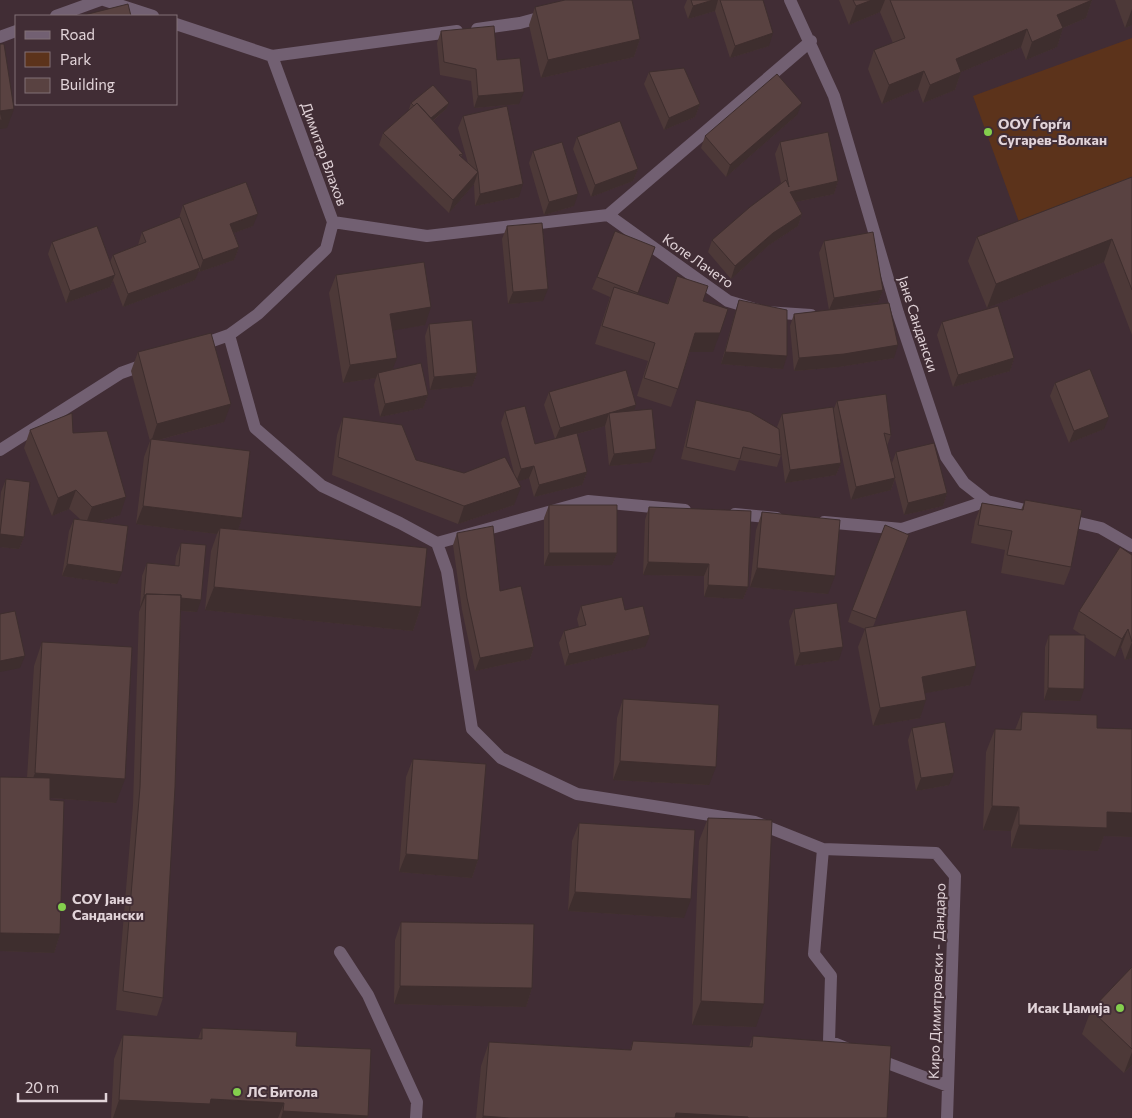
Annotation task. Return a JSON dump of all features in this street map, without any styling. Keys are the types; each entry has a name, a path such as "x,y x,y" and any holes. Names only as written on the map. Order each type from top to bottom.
{"street":[{"path":"59,15 100,0"},
{"path":"104,0 150,15"},
{"name":"Јане Сандански","path":"790,0 834,96 893,313 946,457 964,483 987,501 1101,528 1132,546"},
{"path":"178,25 272,56 520,23 556,14"},
{"path":"0,37 15,31"},
{"path":"333,222 428,236 608,215 810,41"},
{"name":"Димитар Влахов","path":"184,351 229,335 258,314 326,249 333,222 272,56"},
{"name":"Коле Лачето","path":"608,215 728,300 765,312 820,315"},
{"path":"229,335 255,428 322,486 437,543 447,572 472,729 501,758 576,794 755,822 823,849"},
{"path":"0,450 121,373 157,360"},
{"path":"437,543 588,501 696,510"},
{"path":"814,521 902,529 987,501"},
{"path":"725,513 794,519"},
{"name":"Киро Димитровски - Дандаро","path":"947,1118 955,876 936,853 823,849 814,954 831,976 829,1041 948,1086"},
{"path":"340,952 368,995 417,1102 416,1118"}],"green space":[{"path":"1132,38 1132,181 1019,222 973,96"}],"building":[{"path":"565,0 632,0 640,39 548,60 535,7"},
{"path":"691,0 713,0 693,6"},
{"path":"720,0 763,0 773,33 735,46"},
{"path":"853,0 872,0 856,6"},
{"path":"890,0 1092,0 1057,15 1063,28 1032,42 1027,29 956,59 961,72 930,85 924,71 889,85 874,50 905,38"},
{"path":"128,4 131,15 84,15"},
{"path":"494,26 497,60 520,58 524,92 478,96 476,69 444,62 441,31"},
{"path":"0,44 4,44 14,109 0,111"},
{"path":"684,68 700,104 669,118 649,72"},
{"path":"777,74 802,103 730,165 705,136"},
{"path":"433,85 449,103 431,118 417,103 414,106 411,103"},
{"path":"417,103 463,154 459,155 478,172 453,200 383,133"},
{"path":"507,106 523,184 480,194 478,172 463,116"},
{"path":"620,121 638,169 595,185 577,137"},
{"path":"828,132 838,181 790,192 802,214 773,233 735,266 712,240 750,207 786,180 789,187 780,142"},
{"path":"562,142 578,194 549,202 533,151"},
{"path":"1132,177 1132,290 1112,239 996,284 977,237"},
{"path":"246,182 258,214 230,224 239,247 203,260 183,205"},
{"path":"180,217 200,268 128,294 113,255 146,242 142,232"},
{"path":"542,223 548,289 513,292 507,226"},
{"path":"97,226 115,275 70,291 52,242"},
{"path":"615,231 655,247 638,293 597,277"},
{"path":"873,232 883,290 834,298 824,241"},
{"path":"424,262 431,307 390,314 397,358 350,365 336,275"},
{"path":"677,276 708,286 703,301 728,309 720,333 695,333 678,389 644,378 655,343 602,326 614,287 668,304"},
{"path":"739,300 787,310 787,356 725,352"},
{"path":"889,303 898,345 844,354 799,358 794,314"},
{"path":"998,306 1014,358 958,375 942,322"},
{"path":"472,320 477,373 434,377 429,324"},
{"path":"211,333 231,404 157,424 138,352"},
{"path":"421,363 428,395 385,404 378,373"},
{"path":"1090,369 1109,417 1074,431 1055,383"},
{"path":"626,370 636,405 560,428 549,392"},
{"path":"886,394 891,435 884,433 895,478 856,487 837,401"},
{"path":"696,400 750,412 779,429 781,455 743,447 740,459 686,447"},
{"path":"525,406 535,444 577,433 587,472 539,485 534,466 521,469 505,411"},
{"path":"833,407 841,463 790,470 782,414"},
{"path":"652,409 656,449 614,454 609,413"},
{"path":"72,413 73,433 107,431 126,497 92,507 76,490 58,498 30,430"},
{"path":"343,417 402,425 416,460 464,473 505,457 521,487 464,506 338,457"},
{"path":"151,439 250,451 242,518 143,506"},
{"path":"934,443 947,493 908,503 896,452"},
{"path":"6,479 30,482 24,537 0,534"},
{"path":"1025,500 1082,510 1071,567 1007,555 1012,531 978,525 982,503 1023,510"},
{"path":"549,505 617,505 617,553 549,553"},
{"path":"649,507 751,511 748,587 708,585 709,564 648,562"},
{"path":"762,512 840,520 835,576 757,568"},
{"path":"74,519 128,526 122,572 67,564"},
{"path":"885,525 909,535 876,619 852,610"},
{"path":"493,526 500,591 521,586 534,647 480,658 467,598 457,533"},
{"path":"220,528 427,548 421,607 214,587"},
{"path":"181,543 206,545 201,600 181,598 181,595 144,595 147,563 179,566"},
{"path":"1120,547 1132,555 1132,642 1128,629 1122,639 1079,611"},
{"path":"146,594 181,595 175,787 163,998 123,991 140,787"},
{"path":"622,597 625,610 643,606 650,635 569,654 564,631 586,625 581,606"},
{"path":"837,603 843,647 800,653 794,609"},
{"path":"966,610 976,666 922,677 926,700 880,708 865,628"},
{"path":"15,611 25,656 0,661 0,614"},
{"path":"1049,635 1085,635 1084,689 1048,688"},
{"path":"42,642 132,647 125,779 35,773"},
{"path":"623,699 719,705 716,767 620,761"},
{"path":"1022,712 1097,715 1097,728 1132,729 1132,813 1107,812 1107,828 1019,825 1019,807 992,806 995,729 1021,730"},
{"path":"945,722 954,773 921,778 912,728"},
{"path":"413,759 486,764 478,860 406,854"},
{"path":"0,777 50,778 50,800 64,801 60,934 0,933"},
{"path":"708,818 772,820 764,1004 701,1001"},
{"path":"579,823 695,830 691,899 575,892"},
{"path":"401,922 534,924 532,988 400,986"},
{"path":"1132,967 1132,1049 1091,1010"},
{"name":"ЛС Битола","path":"202,1028 297,1032 296,1046 371,1049 368,1116 283,1111 284,1103 211,1099 210,1104 119,1100 123,1035 202,1039"},
{"path":"753,1036 891,1046 887,1118 748,1118 676,1113 675,1118 510,1118 483,1116 489,1042 631,1050 633,1041 752,1047"}],"place":[{"name":"ООУ Ѓорѓи Сугарев-Волкан","path":"988,132"},
{"name":"СОУ Јане Сандански","path":"62,907"},
{"name":"Исак Џамија","path":"1120,1008"},
{"name":"ЛС Битола","path":"237,1092"}]}
